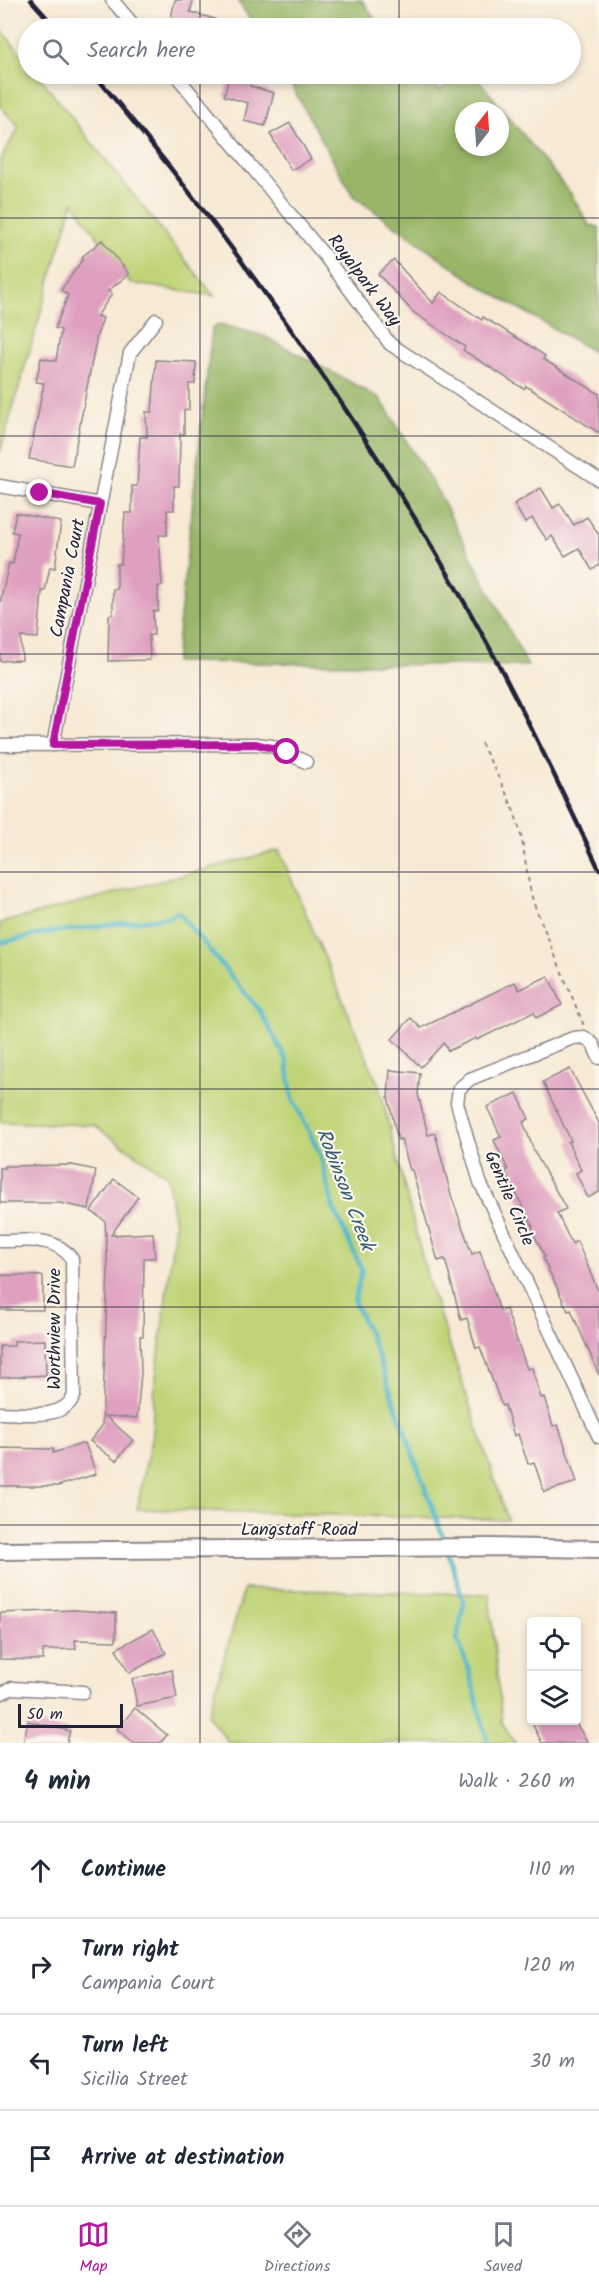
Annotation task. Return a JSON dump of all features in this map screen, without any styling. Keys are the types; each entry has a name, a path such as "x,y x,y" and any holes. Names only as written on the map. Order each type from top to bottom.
{"street":[{"path":"112,0 127,18"},
{"name":"Royalpark Way","path":"183,84 324,255 390,344 599,480"},
{"name":"Campania Court","path":"53,745 130,353 156,320"},
{"path":"0,486 100,504"},
{"path":"0,745 256,744 272,746 306,762"},
{"name":"Gentile Circle","path":"598,1433 480,1182 457,1103 459,1089 470,1079 573,1038 584,1037 593,1044 599,1058"},
{"name":"Worthview Drive","path":"0,1241 50,1241 64,1248 72,1259 74,1396 70,1404 53,1412 0,1413"},
{"name":"Langstaff Road","path":"0,1551 490,1547 599,1549"},
{"path":"0,1694 12,1688 83,1692"}],"path":[{"path":"481,743 512,806 521,837 528,886 534,904 584,1022"}],"green space":[{"path":"237,0 362,0 374,18 249,18"},
{"path":"0,28 18,50 18,84 45,84 214,296 130,283 73,202 0,452 0,160 19,127 0,106"},
{"path":"291,84 434,84 441,91 446,84 482,84 497,102 455,102 455,156 509,156 509,117 571,194 589,225 599,227 599,355 480,286 353,196"},
{"path":"219,324 264,336 380,398 439,494 528,666 175,662 212,329"},
{"path":"279,850 379,1086 428,1280 508,1520 137,1509 152,1434 154,1395 175,1224 167,1176 93,1125 0,1122 0,923"},
{"path":"244,1589 489,1594 502,1722 515,1743 229,1743 208,1715"}],"building":[{"path":"175,0 193,0 190,12 211,18 171,18"},
{"path":"227,84 251,84 250,86 274,93 265,126 244,121 248,103 224,96"},
{"path":"290,123 311,159 291,170 270,134"},
{"path":"102,240 129,274 108,291 112,294 97,316 103,318 97,335 72,466 29,459 44,383 36,382 41,358 56,361 61,330 55,328 68,295 61,290 83,259 82,257"},
{"path":"394,260 433,303 441,292 482,320 483,317 527,344 545,356 543,359 599,394 599,433 526,386 524,389 463,350 465,347 413,312 378,274"},
{"path":"156,360 196,362 195,384 189,384 189,410 184,410 184,434 180,434 179,486 174,486 174,510 167,510 167,535 159,535 162,586 158,586 158,611 153,611 154,635 149,635 150,660 108,661 109,615 113,614 113,589 117,589 117,564 121,564 125,513 132,513 132,486 137,486 140,437 147,437 146,412 152,412"},
{"path":"541,488 553,508 560,504 574,525 587,517 599,535 599,565 592,570 579,548 565,556 552,536 547,540 532,518 525,523 514,504"},
{"path":"16,513 61,522 55,568 50,567 45,591 42,591 38,638 21,637 22,660 0,661 0,603 9,563 13,564 18,533 12,532"},
{"path":"548,976 562,1005 536,1018 534,1012 477,1040 476,1038 448,1051 444,1043 421,1067 392,1039 411,1018 421,1028 515,982 519,990"},
{"path":"570,1069 599,1123 599,1192 588,1198 576,1173 581,1170 568,1142 571,1141 543,1082"},
{"path":"390,1070 420,1073 418,1094 428,1135 435,1133 451,1195 472,1254 480,1251 500,1311 506,1309 527,1369 532,1368 553,1426 558,1425 577,1482 544,1492 534,1462 528,1464 518,1434 514,1436 505,1405 502,1406 480,1347 476,1348 467,1318 461,1320 445,1259 438,1261 412,1170 410,1170 401,1139 398,1140 388,1097"},
{"path":"517,1093 529,1119 523,1122 535,1153 566,1209 557,1213 572,1244 577,1241 599,1293 599,1375 571,1310 568,1311 543,1258 545,1257 531,1228 533,1227 505,1172 508,1170 494,1140 501,1137 487,1107"},
{"path":"72,1165 96,1170 89,1209 60,1203 0,1203 0,1168"},
{"path":"114,1179 138,1197 111,1235 153,1233 155,1258 144,1258 143,1336 140,1336 141,1373 137,1418 105,1416 133,1440 116,1461 90,1441 102,1426 108,1269 105,1221 91,1211"},
{"path":"0,1275 43,1276 43,1310 0,1310"},
{"path":"45,1340 46,1375 0,1378 0,1346 14,1346 14,1341"},
{"path":"85,1443 96,1474 58,1486 0,1486 0,1448 53,1449 53,1453"},
{"path":"75,1610 116,1613 116,1641 75,1640 76,1649 43,1650 43,1660 0,1659 0,1613"},
{"path":"153,1629 166,1653 129,1673 116,1649"},
{"path":"172,1670 177,1698 137,1706 132,1679"},
{"path":"135,1708 167,1735 160,1743 134,1743 117,1729"},
{"path":"28,1721 70,1731 67,1743 23,1743"},
{"path":"533,1725 577,1725 588,1743 542,1743"}],"waterway":[{"name":"Robinson Creek","path":"0,943 46,933 170,917 178,912 260,1011 287,1061 292,1097 320,1154 333,1207 362,1270 354,1301 373,1343 445,1543"},
{"name":"Robinson Creek","path":"448,1551 464,1603 457,1639 468,1667 488,1743"}],"railway":[{"path":"31,0 47,18"},
{"path":"102,84 254,278 353,420 400,493 502,671 599,869"}],"route":[{"path":"40,493 100,504 53,745 256,744 272,746 287,752"}]}
